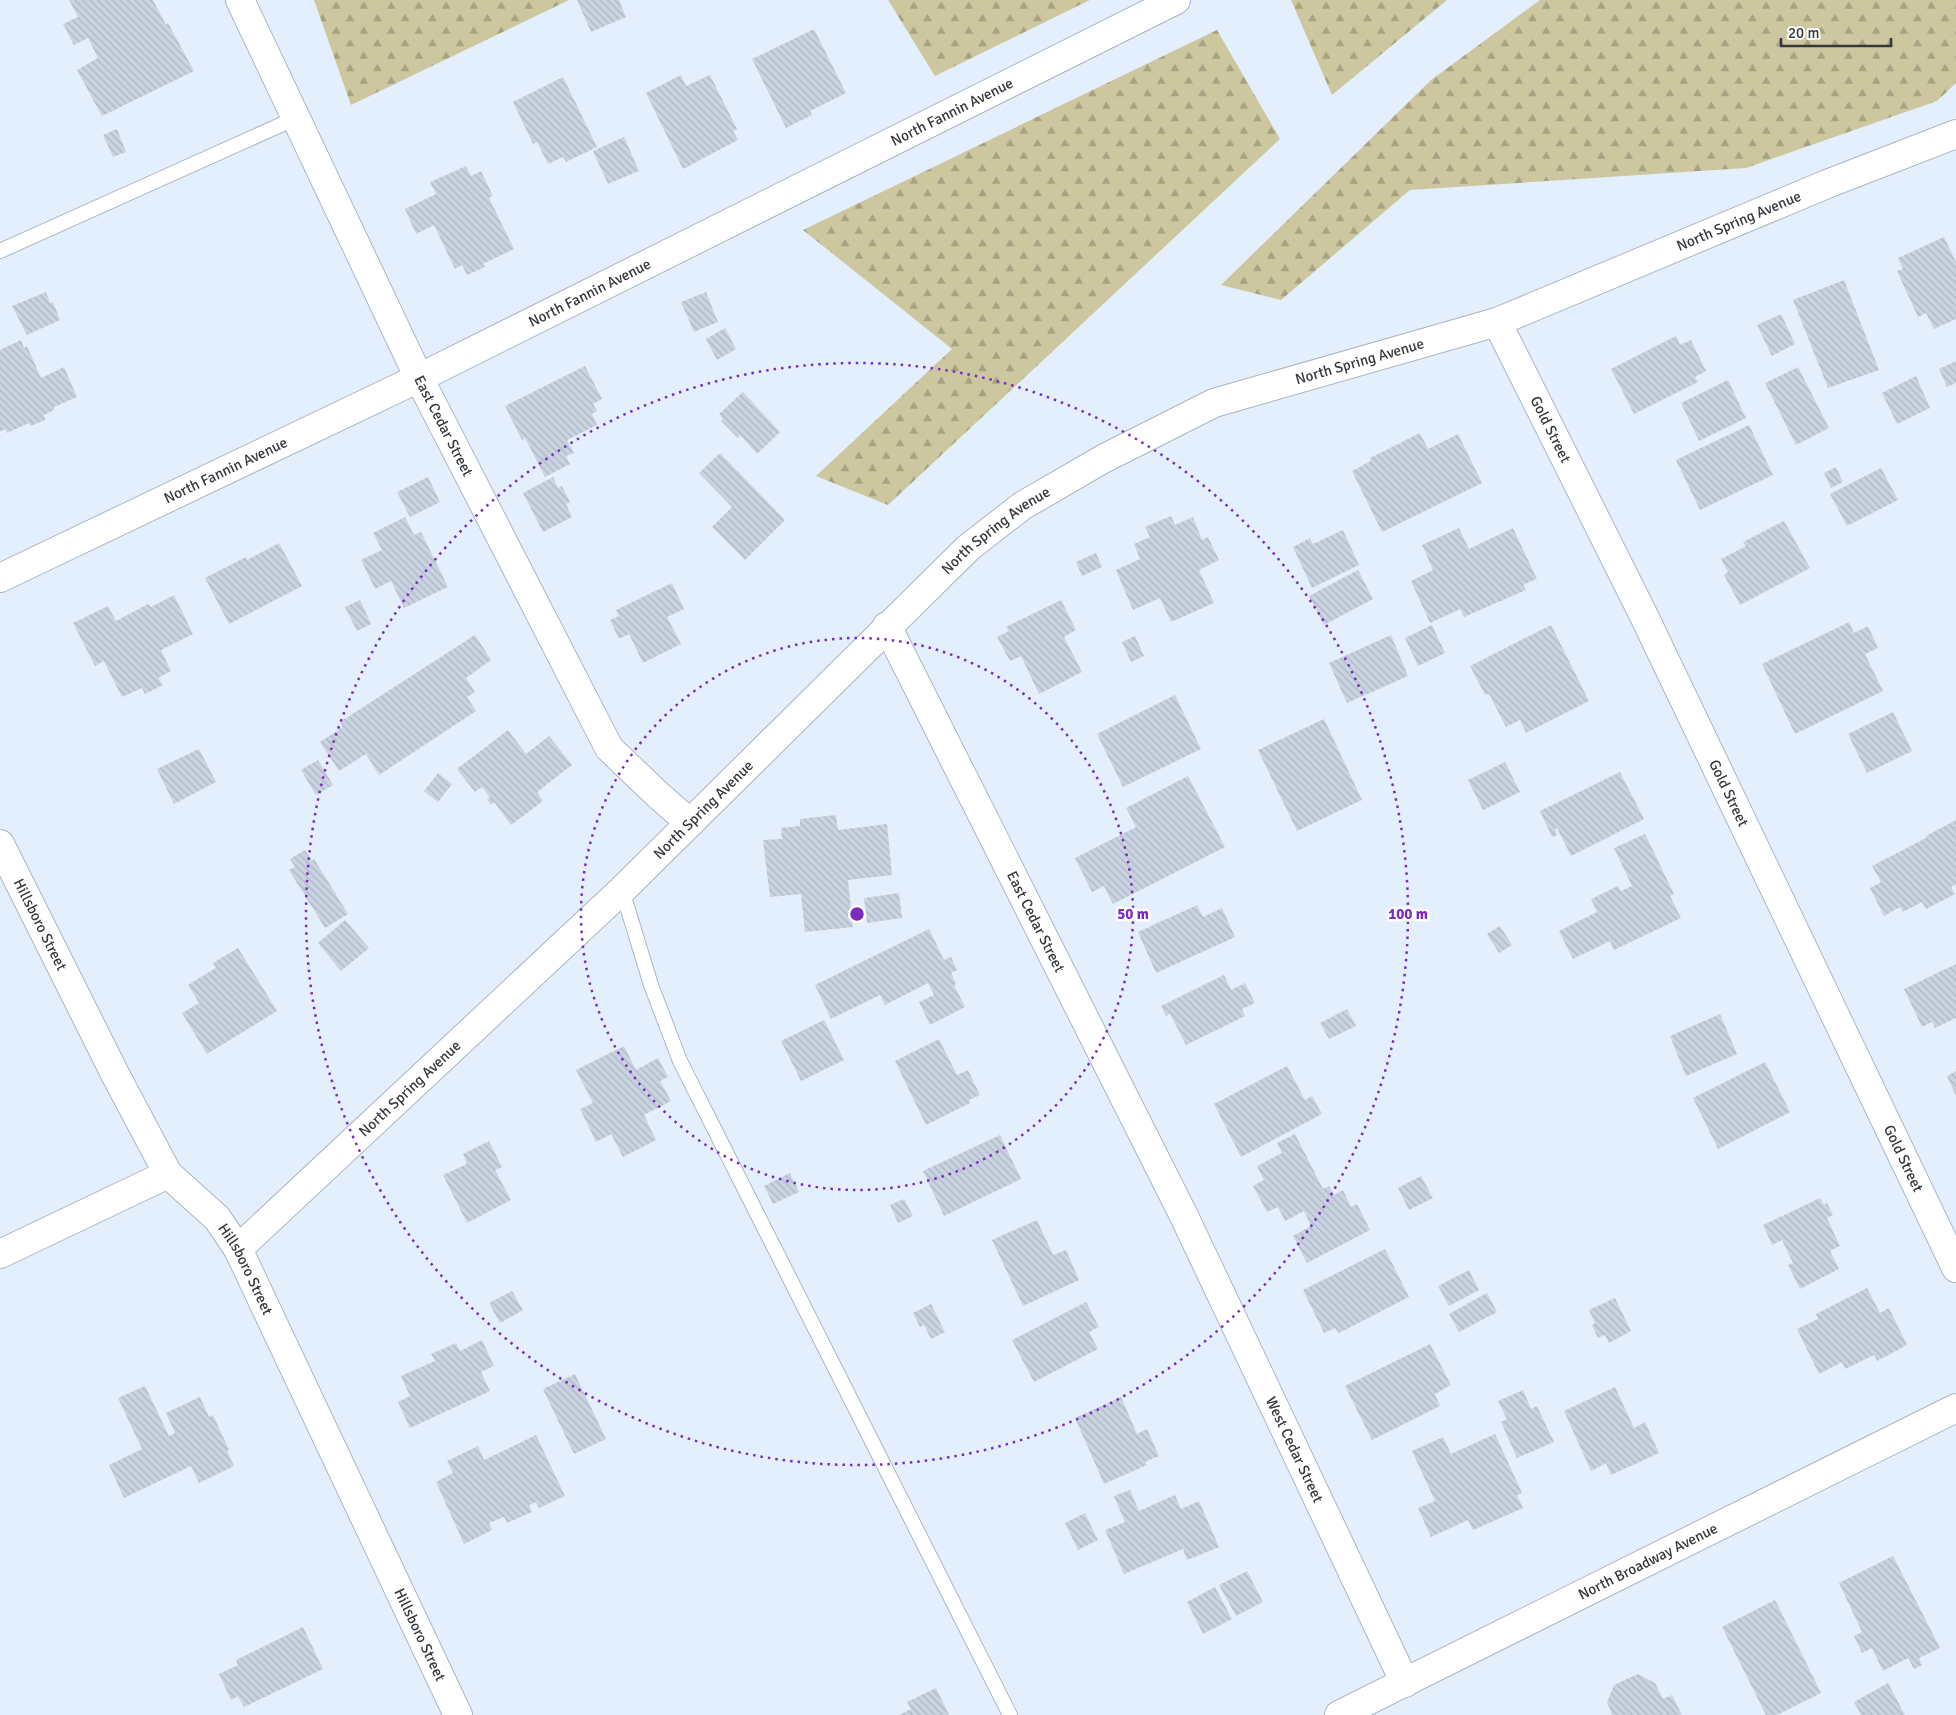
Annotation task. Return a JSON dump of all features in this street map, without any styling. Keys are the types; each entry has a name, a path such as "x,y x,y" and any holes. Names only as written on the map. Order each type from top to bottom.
{"street":[{"name":"East Cedar Street","path":"240,0 419,378 609,748 657,794 690,822"},
{"name":"North Fannin Avenue","path":"0,578 419,378 1176,0"},
{"name":"North Spring Avenue","path":"238,1249 622,890 968,548 1022,506 1103,460 1214,403 1497,322 1827,184 1956,134"},
{"name":"Gold Street","path":"1497,322 1648,625 1956,1268"},
{"name":"East Cedar Street","path":"887,626 1184,1216"},
{"name":"Hillsboro Street","path":"0,844 115,1074 168,1174 217,1218 238,1249 458,1715"},
{"path":"0,1254 168,1174"},
{"name":"West Cedar Street","path":"1184,1216 1405,1683"},
{"name":"North Broadway Avenue","path":"1339,1715 1956,1408"}],"lane":[{"path":"0,251 296,118"},
{"path":"622,890 651,985 680,1061 1010,1715"}],"green space":[{"path":"314,0 569,0 351,105"},
{"path":"888,0 1090,0 935,76"},
{"path":"1291,0 1447,0 1332,95"},
{"path":"1540,0 1956,0 1956,83 1937,101 1746,168 1410,190 1281,300 1221,285 1431,80"},
{"path":"1217,30 1280,139 888,505 816,476 952,349 803,230"}],"building":[{"path":"69,0 153,0 194,71 102,116 77,70 98,58 88,38 74,45 63,24 78,17"},
{"path":"577,0 619,0 626,17 591,32"},
{"path":"814,29 846,93 810,111 812,115 786,128 752,59"},
{"path":"681,75 686,86 710,75 737,129 733,131 738,140 683,169 646,93"},
{"path":"563,77 597,147 566,162 563,157 548,164 537,142 533,144 513,102"},
{"path":"117,129 126,152 113,157 103,135"},
{"path":"624,137 639,171 608,184 593,151"},
{"path":"466,166 471,176 481,171 493,196 489,198 514,249 483,264 485,267 467,275 462,265 455,269 434,225 416,234 405,209 436,194 430,182"},
{"path":"1944,237 1956,262 1956,319 1934,329 1926,313 1918,317 1897,271 1903,269 1898,258"},
{"path":"1844,280 1879,370 1828,388 1793,300"},
{"path":"46,292 50,303 53,302 60,320 27,335 12,306"},
{"path":"706,292 718,322 694,332 681,302"},
{"path":"1781,314 1795,344 1772,356 1757,325"},
{"path":"725,328 736,349 717,360 706,339"},
{"path":"1676,336 1680,345 1691,340 1706,371 1695,377 1698,382 1634,414 1611,369"},
{"path":"21,340 24,348 27,346 41,378 64,367 77,397 54,407 54,410 44,415 45,420 31,426 29,423 7,433 5,429 0,432 0,350"},
{"path":"1956,361 1956,383 1947,387 1939,369"},
{"path":"585,366 602,399 593,404 597,411 592,414 597,425 567,440 574,453 566,456 570,464 545,477 525,438 522,440 505,406"},
{"path":"1798,367 1829,428 1796,445 1765,383"},
{"path":"1916,376 1930,408 1897,424 1882,393"},
{"path":"1728,380 1746,418 1699,441 1681,403"},
{"path":"743,392 780,432 757,454 740,435 738,438 721,421 723,419 719,414"},
{"path":"1749,425 1773,475 1700,510 1676,460"},
{"path":"1420,433 1428,449 1458,434 1482,483 1382,532 1352,471 1371,461 1370,458"},
{"path":"720,453 785,520 745,560 712,527 732,507 699,473"},
{"path":"1836,467 1843,482 1831,488 1824,473"},
{"path":"1881,468 1898,500 1847,526 1830,494"},
{"path":"428,477 440,502 410,517 397,492"},
{"path":"553,477 558,488 562,486 570,502 566,504 572,517 543,532 523,493"},
{"path":"1171,516 1175,525 1193,517 1202,540 1208,537 1219,560 1199,570 1214,603 1171,622 1160,598 1133,610 1116,570 1140,559 1134,544 1150,537 1145,527"},
{"path":"405,517 414,535 421,532 448,587 404,608 391,581 375,589 361,560 382,550 373,533"},
{"path":"1784,521 1810,568 1740,605 1724,575 1728,572 1721,559 1746,546 1743,542"},
{"path":"1459,528 1469,549 1513,528 1537,579 1523,585 1526,590 1464,617 1460,609 1430,623 1411,581 1433,570 1422,545"},
{"path":"1343,530 1359,565 1312,588 1293,547 1310,538 1313,544"},
{"path":"279,543 302,586 229,624 205,578 246,557 247,560"},
{"path":"1096,553 1102,567 1082,576 1076,562"},
{"path":"1358,570 1373,599 1324,625 1309,596"},
{"path":"672,583 684,609 667,617 681,644 643,663 629,634 619,639 610,620 619,616 616,610"},
{"path":"174,595 193,634 161,650 171,671 158,678 163,685 145,694 142,688 122,697 104,661 95,666 73,623 108,606 116,621 148,604 151,607"},
{"path":"360,600 371,624 357,631 345,607"},
{"path":"1061,600 1076,630 1064,637 1082,672 1039,694 1021,656 1010,661 997,637 1009,631 1006,627"},
{"path":"1849,622 1854,633 1868,626 1878,648 1865,654 1883,691 1795,734 1762,664"},
{"path":"1432,625 1445,653 1418,666 1405,638"},
{"path":"1551,625 1589,701 1526,733 1520,720 1506,727 1489,694 1485,695 1470,666"},
{"path":"475,635 491,660 466,678 475,692 467,697 476,711 379,775 366,754 339,771 320,742 343,727 340,722"},
{"path":"1391,635 1408,676 1347,703 1329,663"},
{"path":"1135,636 1144,656 1131,662 1122,642"},
{"path":"1175,695 1201,749 1123,787 1097,734"},
{"path":"1893,712 1912,751 1867,773 1848,734"},
{"path":"1324,719 1362,800 1297,831 1258,750"},
{"path":"508,730 526,754 549,736 572,765 537,792 543,801 511,825 494,802 491,805 487,799 490,797 482,787 475,792 457,769"},
{"path":"199,749 216,782 174,804 157,769"},
{"path":"318,760 333,785 316,795 301,770"},
{"path":"1505,762 1520,792 1483,810 1468,780"},
{"path":"1620,772 1644,819 1571,856 1557,828 1555,829 1557,835 1552,837 1540,811"},
{"path":"438,773 452,784 438,802 424,791"},
{"path":"1188,776 1225,847 1113,904 1104,886 1092,892 1075,858 1136,827 1126,808"},
{"path":"836,815 838,830 887,824 892,875 848,880 853,927 805,932 801,894 770,897 763,840 782,839 781,828 800,826 800,819"},
{"path":"1956,820 1956,884 1951,887 1955,894 1926,909 1922,902 1903,912 1900,907 1884,916 1870,888 1881,882 1872,866"},
{"path":"1645,834 1674,894 1670,896 1681,918 1614,950 1610,941 1573,959 1559,931 1597,912 1591,899 1618,886 1621,891 1632,886 1614,848"},
{"path":"305,850 312,861 314,859 348,914 325,928 289,870 295,867 290,859"},
{"path":"899,893 902,918 867,923 864,898"},
{"path":"1197,905 1203,917 1222,908 1235,937 1156,973 1138,932"},
{"path":"345,920 369,948 341,971 318,943"},
{"path":"1500,926 1512,945 1499,953 1487,934"},
{"path":"929,929 944,960 951,957 957,970 951,973 956,984 954,985 965,1007 930,1025 919,1002 934,995 928,983 885,1005 880,995 831,1019 815,985"},
{"path":"238,948 277,1011 207,1054 182,1013 199,1003 188,985 216,968 213,963"},
{"path":"1956,964 1956,1018 1935,1028 1932,1022 1922,1027 1904,989"},
{"path":"1224,975 1231,990 1245,983 1255,1003 1242,1009 1245,1016 1186,1045 1170,1014 1166,1016 1161,1006"},
{"path":"1347,1009 1356,1026 1329,1039 1320,1023"},
{"path":"1720,1014 1737,1054 1686,1076 1670,1036"},
{"path":"824,1020 844,1060 801,1081 781,1041"},
{"path":"939,1039 957,1075 968,1070 980,1095 969,1100 970,1103 926,1125 895,1061"},
{"path":"624,1046 636,1070 658,1058 668,1077 660,1081 671,1101 644,1115 656,1140 623,1157 611,1134 596,1142 580,1109 593,1103 576,1070"},
{"path":"1765,1062 1790,1112 1718,1149 1693,1098"},
{"path":"1287,1066 1305,1100 1312,1096 1322,1114 1241,1157 1214,1104"},
{"path":"1956,1071 1956,1096 1947,1076"},
{"path":"1295,1134 1323,1189 1329,1186 1334,1195 1343,1190 1351,1207 1357,1204 1370,1230 1307,1263 1293,1236 1311,1226 1304,1211 1285,1221 1278,1207 1267,1212 1253,1186 1264,1180 1257,1166 1282,1153 1277,1143"},
{"path":"1000,1135 1021,1179 944,1216 923,1171"},
{"path":"489,1141 502,1167 495,1170 511,1200 467,1223 443,1175 467,1164 463,1154"},
{"path":"790,1173 799,1192 773,1204 764,1186"},
{"path":"1421,1176 1433,1198 1409,1210 1398,1188"},
{"path":"1820,1198 1824,1205 1827,1203 1833,1215 1827,1218 1840,1246 1830,1251 1839,1269 1800,1289 1788,1265 1793,1263 1782,1240 1772,1245 1763,1225"},
{"path":"904,1199 913,1216 898,1223 890,1205"},
{"path":"1037,1220 1053,1255 1066,1250 1079,1280 1023,1306 992,1240"},
{"path":"1385,1249 1409,1297 1339,1333 1335,1328 1324,1333 1303,1290"},
{"path":"1469,1270 1479,1290 1449,1306 1438,1286"},
{"path":"1867,1288 1880,1313 1889,1308 1907,1345 1877,1361 1874,1355 1845,1369 1842,1362 1819,1374 1797,1329 1818,1319 1816,1314"},
{"path":"512,1291 523,1310 500,1323 489,1303"},
{"path":"1487,1293 1497,1312 1459,1332 1449,1314"},
{"path":"1615,1298 1631,1331 1609,1343 1605,1335 1598,1338 1592,1325 1595,1323 1589,1310"},
{"path":"1086,1302 1099,1327 1089,1332 1098,1349 1034,1382 1012,1340"},
{"path":"931,1304 945,1332 931,1339 924,1325 920,1327 913,1313"},
{"path":"482,1340 494,1366 481,1372 490,1391 410,1428 398,1402 410,1396 401,1376 435,1361 431,1354 456,1343 460,1351"},
{"path":"1430,1344 1451,1385 1435,1394 1440,1406 1372,1440 1345,1386"},
{"path":"575,1374 606,1439 574,1454 543,1389"},
{"path":"145,1386 169,1436 175,1433 166,1413 200,1397 209,1417 213,1415 234,1466 199,1483 191,1466 124,1498 109,1465 142,1449 118,1398"},
{"path":"1615,1387 1634,1428 1645,1422 1659,1453 1611,1475 1606,1463 1591,1471 1564,1411"},
{"path":"1523,1390 1531,1409 1537,1406 1554,1442 1517,1458 1501,1422 1507,1419 1498,1401"},
{"path":"1121,1397 1137,1434 1147,1429 1159,1456 1145,1462 1147,1465 1104,1484 1075,1418"},
{"path":"1495,1434 1522,1493 1517,1495 1523,1508 1473,1530 1468,1520 1431,1537 1418,1508 1435,1501 1412,1451 1443,1437 1451,1454"},
{"path":"536,1435 565,1496 539,1508 536,1502 529,1505 532,1512 507,1523 504,1517 489,1523 492,1530 464,1544 436,1482 453,1473 447,1461 478,1446 484,1460"},
{"path":"1130,1490 1139,1511 1175,1495 1181,1509 1199,1501 1219,1547 1187,1560 1183,1549 1124,1574 1105,1530 1125,1522 1114,1496"},
{"path":"1085,1513 1098,1540 1078,1550 1065,1523"},
{"path":"1893,1556 1940,1648 1919,1658 1922,1665 1914,1669 1908,1658 1883,1671 1872,1648 1862,1653 1854,1636 1862,1632 1839,1583"},
{"path":"1247,1571 1263,1602 1236,1616 1219,1585"},
{"path":"1215,1587 1232,1619 1203,1634 1187,1602"},
{"path":"1775,1600 1821,1693 1777,1715 1766,1715 1722,1627"},
{"path":"303,1627 323,1669 244,1707 238,1696 231,1700 219,1674 238,1665 236,1660"},
{"path":"1638,1674 1655,1683 1663,1699 1672,1695 1682,1715 1612,1715 1607,1702 1614,1685"},
{"path":"1888,1683 1905,1715 1861,1715 1854,1702"},
{"path":"936,1688 949,1715 899,1715 911,1709 907,1702"}]}
